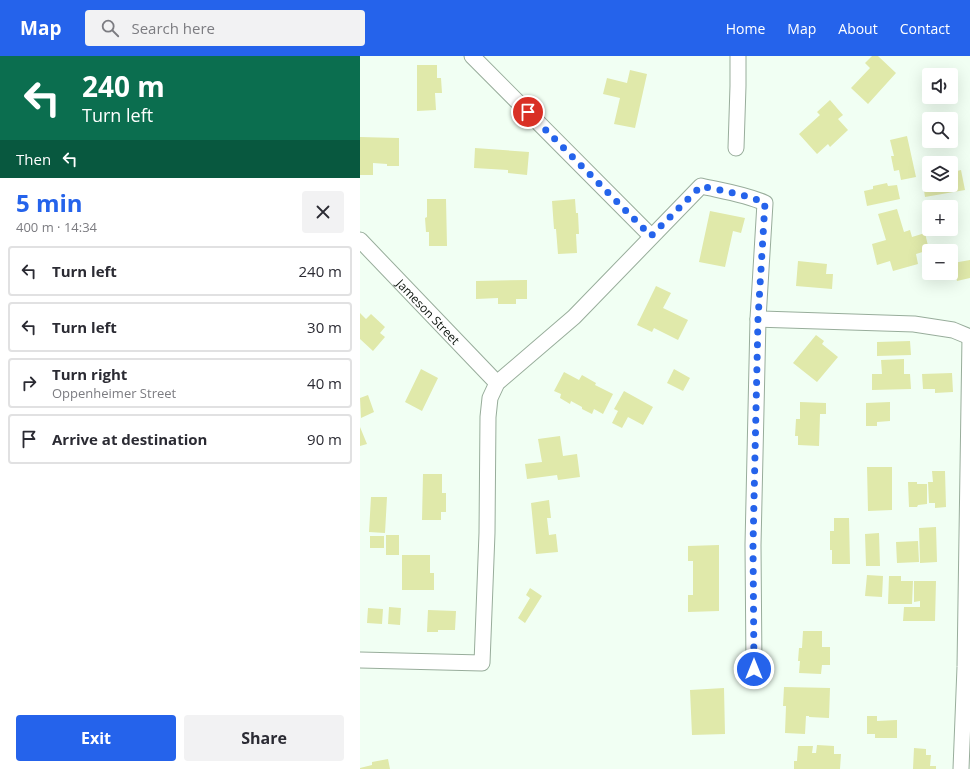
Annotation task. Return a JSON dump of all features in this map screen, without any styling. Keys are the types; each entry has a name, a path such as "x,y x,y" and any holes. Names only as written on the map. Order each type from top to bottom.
{"street":[{"path":"472,56 651,236"},
{"path":"736,148 738,56"},
{"path":"360,660 482,662 488,533 488,417 490,398 497,383 574,317 701,186 754,198 765,203 758,319 753,545 754,669"},
{"name":"Jameson Street","path":"360,240 497,383"},
{"path":"758,319 914,324 953,330 970,337 961,769"}],"building":[{"path":"872,56 878,56 896,73 868,104 851,88 870,68 865,63"},
{"path":"417,65 437,65 437,78 441,78 442,93 435,93 436,110 417,111"},
{"path":"630,70 647,74 635,128 614,124 620,98 603,94 607,78 627,83"},
{"path":"830,100 843,115 838,119 848,130 830,147 828,144 817,154 799,134 820,115 817,112"},
{"path":"907,136 916,177 901,180 899,170 894,171 891,156 894,156 890,140"},
{"path":"360,137 399,138 399,166 387,166 387,164 373,163 373,175 360,175"},
{"path":"475,148 529,152 527,175 508,173 508,170 474,168"},
{"path":"961,170 965,190 958,191 958,171"},
{"path":"887,183 888,186 897,185 900,199 867,206 864,191 873,189 873,186"},
{"path":"924,192 954,192 925,197"},
{"path":"427,199 446,199 447,246 429,246 429,232 426,232 425,218 427,217"},
{"path":"575,199 576,213 578,213 579,234 576,234 577,253 558,254 552,201"},
{"path":"897,209 904,232 910,230 912,237 922,234 922,236 926,236 928,244 922,244 922,252 916,254 918,264 893,271 890,261 877,265 872,244 886,240 878,214"},
{"path":"710,211 745,218 741,233 733,231 725,267 699,262"},
{"path":"970,260 970,278 957,281 958,262"},
{"path":"798,261 827,264 826,274 833,274 832,289 796,286"},
{"path":"527,280 527,299 516,299 516,304 498,304 498,298 476,299 476,281"},
{"path":"656,286 671,293 663,308 688,320 678,340 654,328 652,332 637,325"},
{"path":"360,313 366,319 371,314 385,327 380,333 385,337 373,351 360,339"},
{"path":"816,335 824,341 822,344 838,357 817,382 793,363"},
{"path":"910,341 911,355 877,356 877,342"},
{"path":"904,359 904,374 910,374 911,389 872,390 872,374 882,374 881,360"},
{"path":"421,369 438,378 422,411 405,402"},
{"path":"674,369 690,378 683,391 667,383"},
{"path":"564,372 579,380 582,375 596,383 595,385 613,394 603,414 594,409 592,414 571,401 570,404 560,398 561,394 554,391"},
{"path":"952,373 953,392 935,393 935,389 923,389 922,374"},
{"path":"624,391 653,407 643,425 628,417 622,428 612,423 618,411 614,409"},
{"path":"368,395 374,412 361,418 360,398"},
{"path":"800,402 826,403 826,414 820,414 819,446 798,445 798,436 795,436 796,419 800,419"},
{"path":"890,402 890,421 877,422 877,426 866,426 866,403"},
{"path":"360,427 367,444 360,446"},
{"path":"560,436 563,456 577,454 580,477 558,480 557,475 527,479 525,464 542,462 538,439"},
{"path":"867,467 892,467 892,510 868,511"},
{"path":"932,471 945,471 946,507 935,508 935,503 929,503 928,482 933,482"},
{"path":"423,474 442,474 442,493 446,493 446,512 441,512 441,520 422,520"},
{"path":"908,482 927,484 927,504 918,505 917,507 909,507"},
{"path":"371,497 387,497 385,533 369,532"},
{"path":"549,500 551,518 547,518 549,535 556,534 558,552 536,554 531,503"},
{"path":"834,518 849,518 850,564 832,564 830,531 834,531"},
{"path":"936,527 937,562 920,563 919,528"},
{"path":"879,533 880,566 866,566 865,534"},
{"path":"386,535 399,535 399,555 386,555"},
{"path":"370,536 384,536 384,548 370,548"},
{"path":"918,541 919,562 897,563 896,542"},
{"path":"719,545 719,611 688,612 688,595 693,595 693,561 688,561 688,546"},
{"path":"402,555 430,555 430,573 434,573 434,590 402,590"},
{"path":"867,575 883,576 882,597 865,596"},
{"path":"889,576 901,576 901,581 913,581 912,604 888,604"},
{"path":"914,581 936,581 935,621 903,621 904,607 920,607 920,601 914,602"},
{"path":"530,588 542,596 525,623 518,618 530,598 526,595"},
{"path":"389,607 401,608 400,625 388,624"},
{"path":"368,608 383,609 382,624 367,623"},
{"path":"428,610 456,611 455,630 438,630 438,632 427,632"},
{"path":"803,631 822,631 822,647 830,647 830,665 822,665 821,674 799,673 799,648 802,648"},
{"path":"784,687 830,688 829,718 806,716 805,734 785,733 786,706 783,706"},
{"path":"724,688 725,734 692,735 690,690"},
{"path":"867,716 877,716 877,721 897,720 897,738 875,738 875,734 867,734"},
{"path":"817,745 834,746 834,754 841,754 840,769 794,769 794,761 797,761 798,746 813,746 812,753 816,753"},
{"path":"914,748 926,749 926,755 931,755 930,766 936,766 936,769 913,769"},
{"path":"388,759 390,769 360,769 372,765 372,762"}],"route":[{"path":"528,112 651,236 701,186 754,198 765,203 758,319 753,545 754,669"}]}
